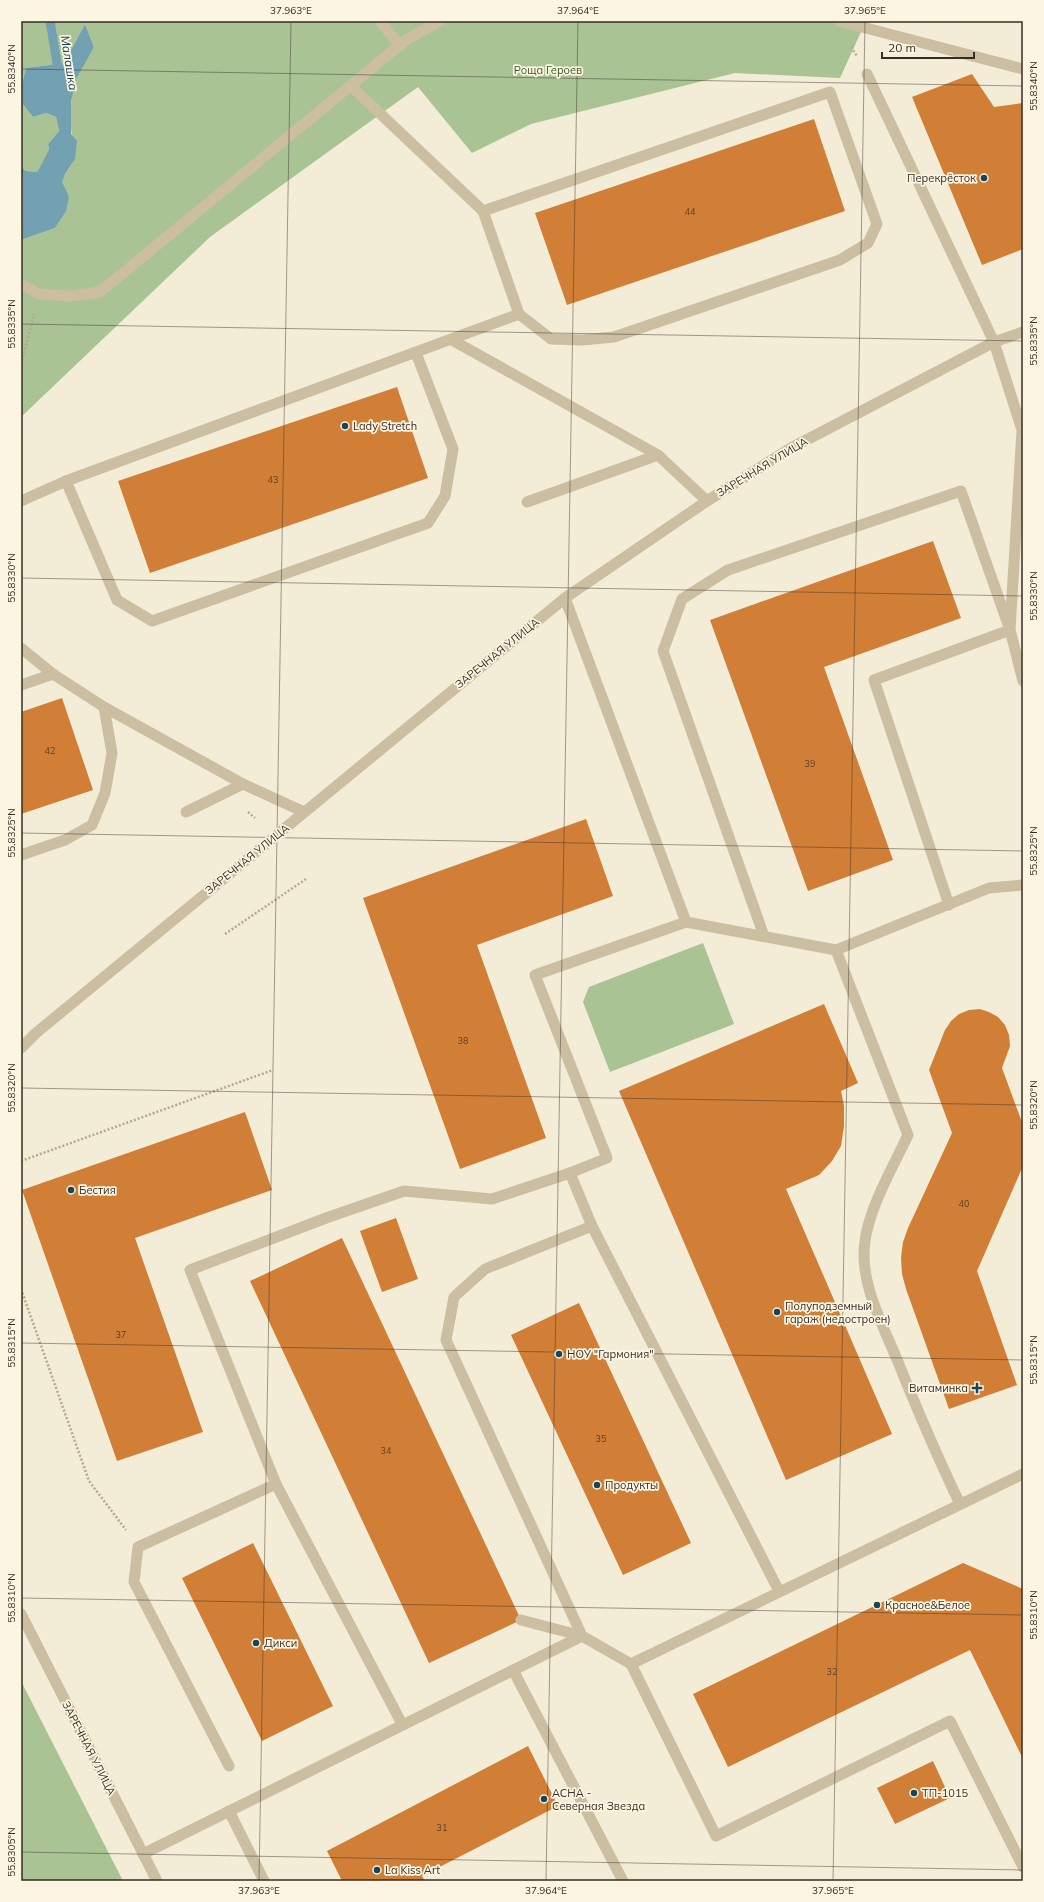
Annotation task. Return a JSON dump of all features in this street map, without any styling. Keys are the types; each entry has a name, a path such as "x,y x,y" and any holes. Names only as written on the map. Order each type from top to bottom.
{"street":[{"path":"380,21 400,46"},
{"path":"21,284 39,294 70,296 100,292 400,46 440,21"},
{"path":"839,21 1023,69"},
{"path":"867,74 994,342 1023,429 1010,630"},
{"path":"351,86 483,211 519,314 551,340 582,340 614,336 840,260 868,243 877,224 830,92 483,211"},
{"path":"21,500 66,481 452,340 519,314"},
{"name":"ЗАРЕЧНАЯ УЛИЦА","path":"21,1048 36,1033 565,598 707,501 791,448 994,342 1023,332"},
{"path":"452,340 658,455 707,501"},
{"path":"66,481 117,600 152,621 428,523 445,496 454,449 416,353"},
{"path":"527,502 658,455"},
{"path":"764,936 663,651 682,599 728,570 961,491 1010,630 1023,681"},
{"path":"565,598 686,922"},
{"path":"949,905 874,680 1010,630"},
{"path":"21,648 53,674 104,707 243,784 304,812"},
{"path":"21,685 53,674"},
{"path":"21,855 65,840 92,825 105,793 112,753 104,707"},
{"path":"186,812 243,784"},
{"path":"402,1724 276,1484 190,1270 326,1218 404,1191 492,1199 570,1173 607,1158 536,975 686,922 836,950 989,888 1023,884"},
{"path":"836,950 908,1134 874,1210 865,1240 864,1266 872,1298 922,1422 960,1504"},
{"path":"570,1173 592,1226 779,1591"},
{"path":"582,1636 446,1340 454,1297 485,1269 592,1226"},
{"path":"631,1664 1023,1474"},
{"path":"229,1766 134,1582 138,1547 276,1484"},
{"name":"ЗАРЕЧНАЯ УЛИЦА","path":"21,1614 157,1881"},
{"path":"521,1620 582,1636 631,1664 716,1836 950,1721 1023,1867"},
{"path":"143,1854 402,1724 582,1636"},
{"path":"513,1670 623,1881"},
{"path":"229,1811 264,1881"}],"path":[{"path":"21,365 39,294"},
{"path":"225,934 306,879"},
{"path":"21,1160 273,1070"},
{"path":"21,1289 89,1481 138,1547"}],"green space":[{"name":"Роща Героев","path":"21,21 866,21 840,78 735,73 531,124 472,153 418,87 210,237 21,417 21,240 55,228 69,196 61,182 75,159 71,130 71,99 76,79 94,47 85,24 64,63 26,68 21,88"},
{"path":"21,102 33,117 46,113 56,117 59,131 48,144 52,161 43,172 26,171 21,167"},
{"path":"703,943 734,1024 610,1072 583,1002 589,987"},
{"path":"21,1681 123,1881 21,1881"}],"water":[{"path":"85,24 94,47 76,79 71,102 71,134 77,141 75,159 65,174 62,182 69,196 66,211 55,228 21,240 21,167 26,171 43,172 52,161 48,144 59,131 56,117 46,113 33,117 21,102 21,88 26,68 64,63"}],"building":[{"name":"Перекрёсток","path":"972,74 994,107 1023,103 1023,249 982,265 912,97"},
{"path":"814,119 845,211 567,305 535,213"},
{"path":"397,387 428,478 150,573 118,481"},
{"path":"933,541 961,618 824,667 893,860 808,891 710,620"},
{"path":"62,698 93,790 21,814 21,712"},
{"path":"586,819 613,896 477,945 546,1138 460,1169 363,898"},
{"name":"Полуподземный гараж (недостроен)","path":"824,1004 858,1083 841,1091 844,1106 844,1126 841,1146 832,1161 819,1175 786,1189 892,1434 786,1480 619,1091"},
{"path":"980,1009 998,1017 1005,1025 1009,1035 1010,1046 1002,1068 1023,1125 1023,1166 977,1271 1017,1385 949,1409 906,1289 902,1274 901,1258 903,1242 908,1228 952,1133 929,1070 945,1030 951,1021 959,1014 969,1010"},
{"path":"245,1112 272,1190 135,1238 203,1432 117,1461 22,1190"},
{"path":"396,1218 418,1279 382,1292 360,1231"},
{"path":"342,1238 521,1620 429,1663 250,1281"},
{"path":"579,1303 691,1543 623,1575 511,1335"},
{"path":"253,1543 333,1706 262,1741 182,1578"},
{"path":"963,1563 1023,1589 1023,1759 970,1650 728,1767 693,1694"},
{"path":"528,1746 558,1806 422,1876 425,1881 342,1881 327,1851"},
{"name":"ТП-1015","path":"933,1761 950,1798 895,1824 877,1788"}],"waterway":[{"name":"Малашка","path":"50,21 59,75"},
{"name":"Малашка","path":"21,190 40,177 57,144"}],"place":[{"name":"Перекрёсток","path":"984,178"},
{"name":"Lady Stretch","path":"345,426"},
{"name":"Бестия","path":"71,1190"},
{"name":"Полуподземный гараж (недостроен)","path":"777,1312"},
{"name":"НОУ \"Гармония\"","path":"559,1354"},
{"name":"Витаминка","path":"977,1388"},
{"name":"Продукты","path":"597,1485"},
{"name":"Красное&Белое","path":"877,1605"},
{"name":"Дикси","path":"256,1643"},
{"name":"ТП-1015","path":"914,1793"},
{"name":"АСНА - Северная Звезда","path":"544,1799"},
{"name":"La Kiss Art","path":"377,1870"}]}
